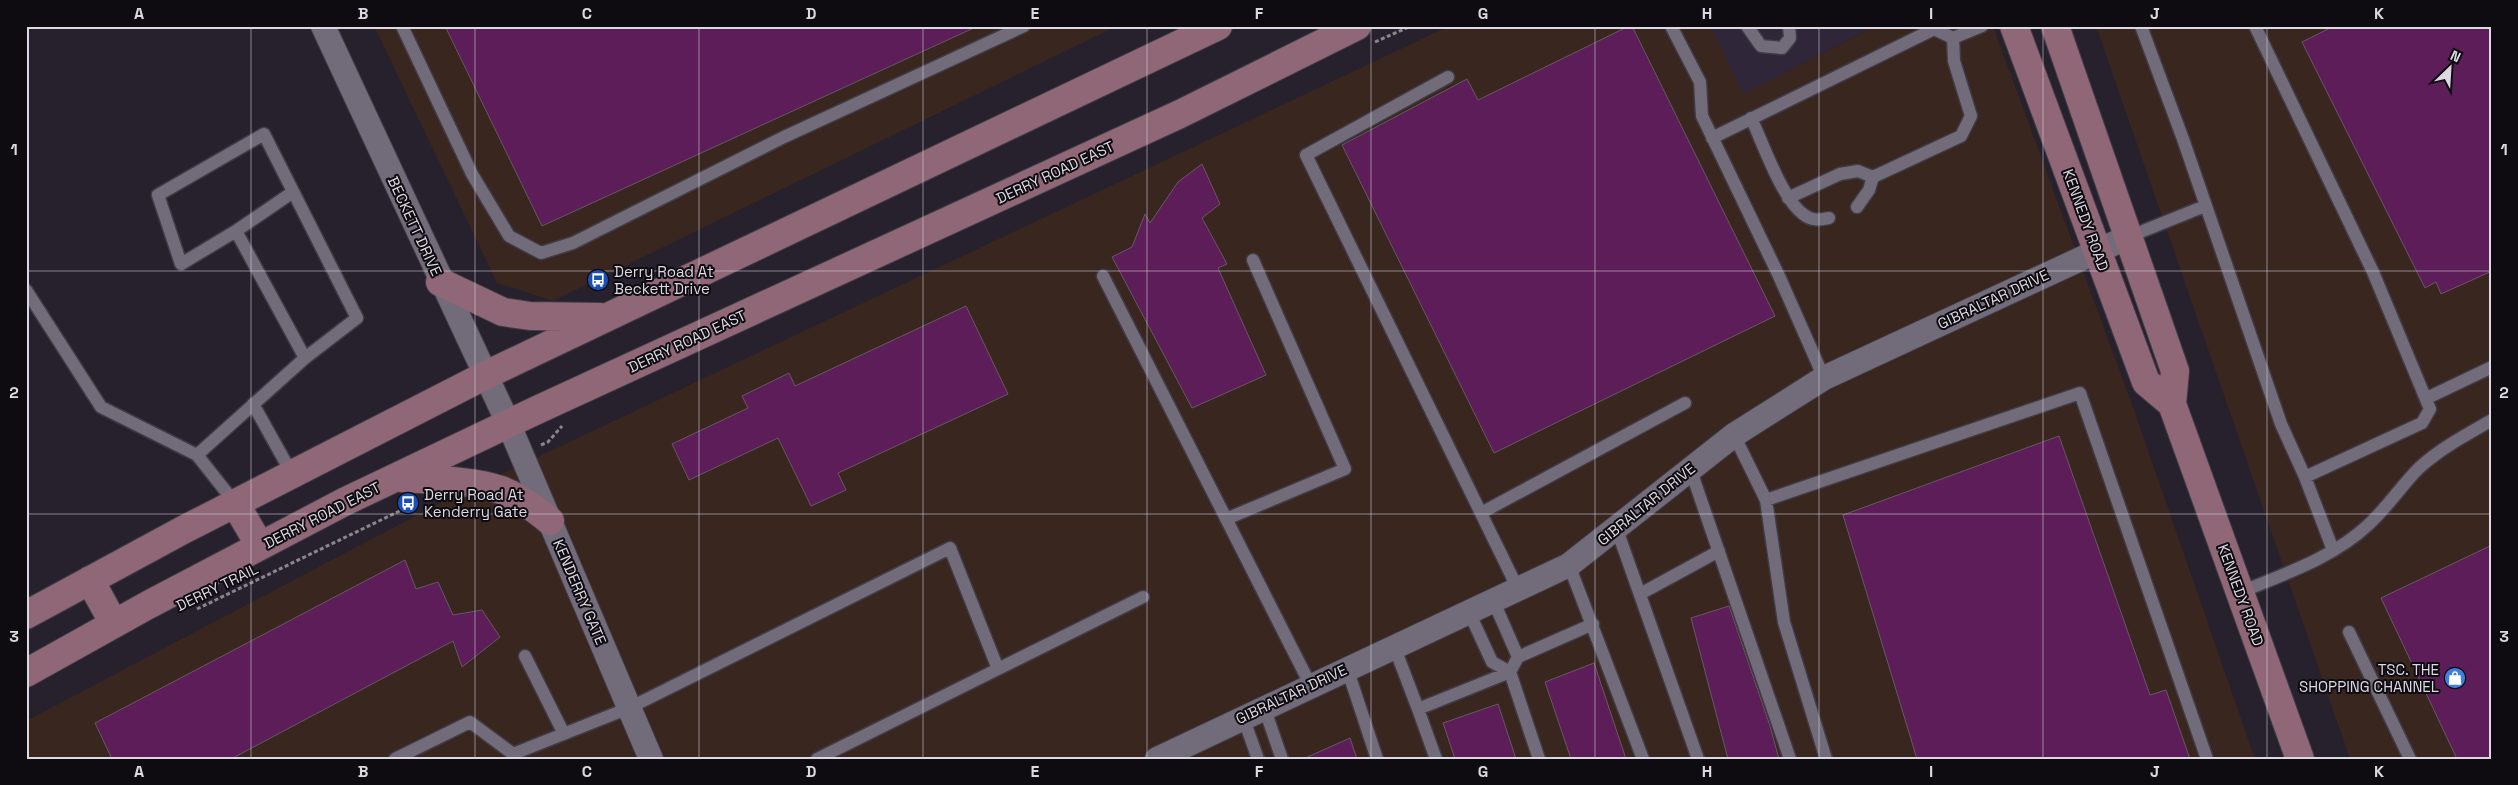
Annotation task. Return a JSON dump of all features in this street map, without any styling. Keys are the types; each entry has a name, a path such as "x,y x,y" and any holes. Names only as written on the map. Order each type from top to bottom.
{"main road":[{"path":"26,615 235,503 486,375 1218,26"},
{"name":"DERRY ROAD EAST","path":"26,673 344,502 537,410 1180,114 1356,26"},
{"name":"KENNEDY ROAD","path":"2014,26 2146,382 2172,404"},
{"name":"KENNEDY ROAD","path":"2055,26 2175,371 2172,404 2300,759"},
{"path":"440,282 503,312 530,316 607,317"},
{"path":"397,478 440,480 501,490 525,502 550,521"},
{"path":"235,503 260,546"},
{"path":"90,580 114,624"}],"street":[{"name":"BECKETT DRIVE","path":"329,28 440,282 509,425"},
{"name":"GIBRALTAR DRIVE","path":"1157,759 1253,712 1569,565 1734,435 1824,378 2128,237"},
{"name":"KENDERRY GATE","path":"509,425 651,759"}],"lane":[{"path":"402,26 472,174 509,236 541,253 572,243 784,137 1024,26"},
{"path":"1671,26 1700,82 1702,116 1779,276 1824,378"},
{"path":"1751,29 1761,46 1782,48 1790,38 1789,26"},
{"path":"1712,138 1934,29 1953,38 1982,26"},
{"path":"2140,26 2281,424 2305,477 2334,550"},
{"path":"2255,26 2350,223 2430,408 2422,423 2305,477"},
{"path":"1788,198 1840,174 1858,171 1873,177 1961,136 1971,116 1954,61 1953,38"},
{"path":"1448,77 1306,155 1518,589"},
{"path":"1751,118 1788,198 1803,215 1817,220 1829,218"},
{"path":"197,455 304,358 357,318 264,134 158,195 181,264 236,231 293,192"},
{"path":"1857,207 1869,190 1873,177"},
{"path":"2128,237 2205,206"},
{"path":"236,231 304,358"},
{"path":"1226,518 1345,469 1253,260"},
{"path":"1103,276 1311,686"},
{"path":"26,290 101,407 197,455 235,503"},
{"path":"2427,398 2492,367"},
{"path":"1766,500 2080,394 2208,759"},
{"path":"1481,513 1685,402"},
{"path":"253,404 292,474"},
{"path":"2240,592 2296,569 2334,550 2368,525 2419,469 2446,446 2492,420"},
{"path":"1734,435 1766,500 1784,622 1826,759"},
{"path":"1690,468 1790,759"},
{"path":"1616,527 1698,759"},
{"path":"395,759 470,722 513,754 629,708 950,548 998,669"},
{"path":"1640,594 1719,550"},
{"path":"1569,565 1643,759"},
{"path":"816,759 1143,597"},
{"path":"1493,600 1518,656"},
{"path":"1469,612 1492,662 1510,672 1539,759"},
{"path":"1418,709 1510,672 1518,656 1593,624"},
{"path":"2349,632 2410,759"},
{"path":"1394,646 1436,759"},
{"path":"525,656 564,734"},
{"path":"1347,668 1377,759"},
{"path":"1253,712 1258,759"},
{"path":"1253,712 1282,759"}],"path":[{"name":"DERRY TRAIL","path":"189,613 422,500"}],"shaded area":[{"path":"374,26 1117,26 553,301 497,283"},
{"path":"1449,26 1711,26 1743,94 1875,26 1993,26 2133,407 2255,759 26,759 26,721 438,504"},
{"path":"1711,26 1875,26 1742,95"},
{"path":"2096,26 2492,26 2492,759 2350,759"}],"building":[{"path":"445,26 978,26 542,226"},
{"path":"1632,26 1775,316 1494,453 1342,145 1467,79 1478,100"},
{"path":"2334,26 2492,26 2492,271 2441,294 2436,282 2425,288 2302,42"},
{"path":"1202,164 1220,204 1202,218 1227,264 1218,268 1266,375 1192,408 1112,257 1132,247 1145,214 1150,223 1178,182"},
{"path":"966,306 1008,394 838,473 846,490 811,506 778,438 689,480 672,444 748,408 742,396 789,373 795,386"},
{"path":"2059,436 2150,695 2166,690 2190,759 1917,759 1843,515"},
{"name":"TSC. THE SHOPPING CHANNEL","path":"2492,545 2492,759 2457,759 2381,598"},
{"path":"405,560 416,589 438,582 453,615 482,610 500,637 462,667 453,641 231,759 112,759 95,723"},
{"path":"1729,606 1770,726 1779,759 1728,759 1691,618"},
{"path":"1594,663 1626,759 1571,759 1545,682"},
{"path":"1498,704 1516,759 1455,759 1443,723"},
{"path":"1350,738 1357,759 1303,759"}],"place":[{"name":"Derry Road At Beckett Drive","path":"598,280"},
{"name":"Derry Road At Kenderry Gate","path":"408,503"},
{"name":"TSC. THE SHOPPING CHANNEL","path":"2455,678"}]}
